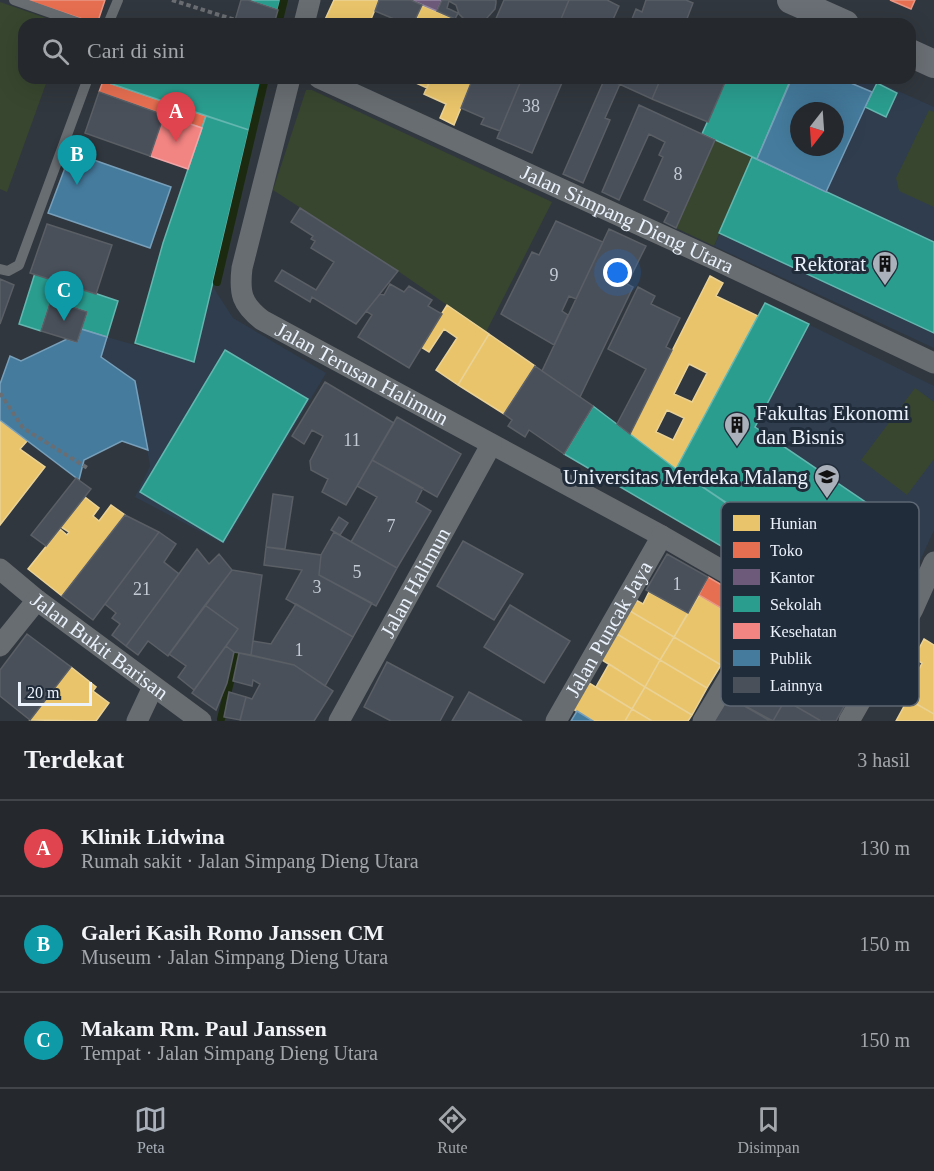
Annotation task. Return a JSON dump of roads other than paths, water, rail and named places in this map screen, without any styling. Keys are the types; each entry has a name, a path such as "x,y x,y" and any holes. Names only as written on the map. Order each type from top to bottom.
{"street":[{"path":"306,18 310,0"},
{"path":"791,0 832,18"},
{"path":"916,56 934,64"},
{"name":"Jalan Terusan Halimun","path":"288,84 242,268 240,286 248,308 262,320 721,569"},
{"name":"Jalan Simpang Dieng Utara","path":"332,84 714,259 934,363"},
{"name":"Jalan Halimun","path":"339,721 491,445"},
{"name":"Jalan Puncak Jaya","path":"555,721 662,536"},
{"path":"919,597 934,562"},
{"name":"Jalan Bukit Barisan","path":"0,569 37,600 201,721"},
{"path":"0,646 37,600"},
{"path":"136,721 153,687"},
{"path":"703,721 721,691"},
{"path":"849,721 858,706"}],"lane":[{"path":"14,0 65,18"},
{"path":"110,18 118,0"},
{"path":"0,269 8,271 19,265 86,84"}],"waterway":[{"path":"280,18 284,0"},
{"path":"217,282 264,84"},
{"path":"221,719 236,657"}],"place":[{"name":"Klinik Lidwina","path":"176,142"},
{"name":"Galeri Kasih Romo Janssen CM","path":"77,185"},
{"name":"Rektorat","path":"885,287"},
{"name":"Makam Rm. Paul Janssen","path":"64,321"},
{"name":"Fakultas Ekonomi dan Bisnis","path":"737,448"},
{"name":"Universitas Merdeka Malang","path":"827,500"}]}
